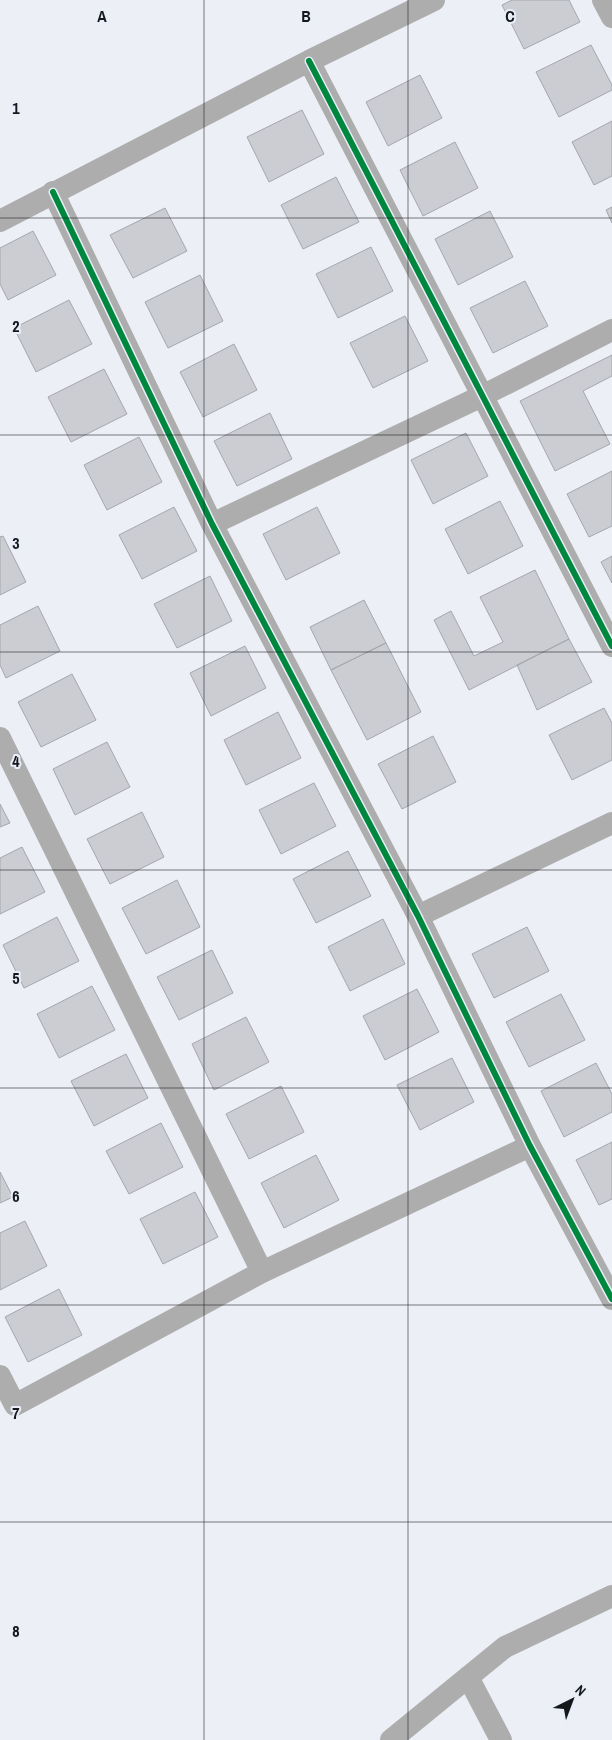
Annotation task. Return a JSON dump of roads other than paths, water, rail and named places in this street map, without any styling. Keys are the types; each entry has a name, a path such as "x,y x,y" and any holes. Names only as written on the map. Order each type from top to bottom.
{"street":[{"path":"0,221 309,61 434,0"},
{"path":"603,0 612,17"},
{"path":"309,61 612,646"},
{"path":"53,192 212,524 418,916 530,1146 612,1299"},
{"path":"212,524 482,396 612,330"},
{"path":"0,738 262,1272"},
{"path":"418,916 612,823"},
{"path":"0,1376 15,1405 262,1272 530,1146"},
{"path":"391,1740 505,1647 612,1596"},
{"path":"468,1677 501,1740"}]}
